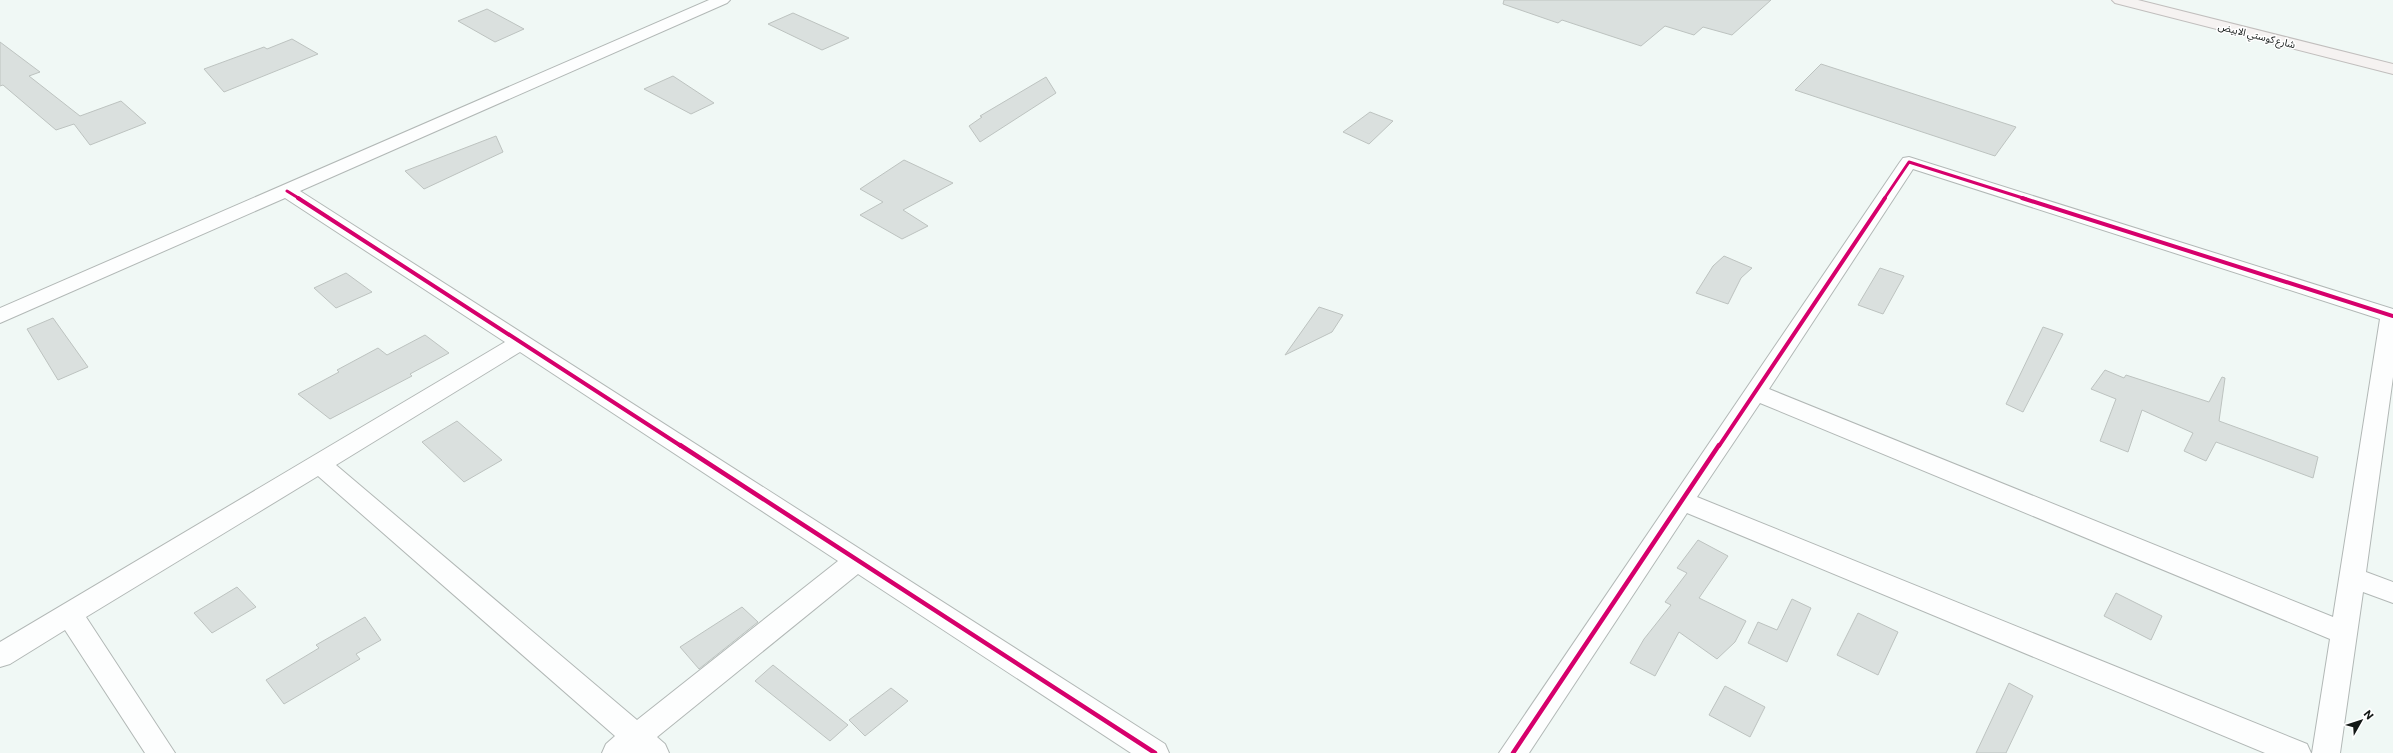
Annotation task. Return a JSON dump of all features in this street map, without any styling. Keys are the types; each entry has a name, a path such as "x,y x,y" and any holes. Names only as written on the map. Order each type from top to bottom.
{"highway":[{"name":"شارع كوستي الابيض","path":"2120,0 2393,69"}],"street":[{"path":"0,316 722,0"},
{"path":"1513,753 1909,162 2392,316 2384,423 2352,577 2326,753"},
{"path":"287,191 1152,752"},
{"path":"0,656 521,342"},
{"path":"1755,392 2343,633"},
{"path":"320,464 646,745"},
{"path":"1682,501 2297,753"},
{"path":"616,753 646,745 857,560"},
{"path":"2352,577 2393,593"},
{"path":"69,614 161,753"}],"building":[{"path":"1504,0 1771,0 1732,35 1703,27 1694,35 1665,26 1641,46 1562,20 1558,23 1503,4"},
{"path":"487,9 524,29 495,42 458,21"},
{"path":"793,13 849,38 822,50 768,24"},
{"path":"292,39 318,54 224,92 204,69 264,47 267,49"},
{"path":"0,42 40,72 29,76 80,116 121,101 146,123 90,145 74,124 56,130 3,85 0,86"},
{"path":"1821,64 2016,127 1995,156 1795,90"},
{"path":"673,76 714,103 691,114 644,89"},
{"path":"1046,77 1056,93 980,142 969,126 982,117 980,116"},
{"path":"1370,112 1393,121 1369,144 1343,132"},
{"path":"496,136 503,152 424,189 405,171"},
{"path":"904,160 953,183 903,210 928,226 902,239 860,215 883,202 860,189"},
{"path":"1724,256 1752,268 1741,278 1728,304 1696,293 1713,266"},
{"path":"1880,268 1904,276 1883,314 1858,305"},
{"path":"346,273 372,292 336,308 314,288"},
{"path":"1319,307 1343,315 1332,332 1285,355"},
{"path":"53,318 88,367 58,380 27,329"},
{"path":"2043,327 2063,334 2023,412 2006,404"},
{"path":"425,335 449,353 410,374 412,376 330,419 298,394 339,372 337,370 378,348 387,355"},
{"path":"2105,370 2124,378 2126,375 2209,402 2222,377 2225,378 2219,421 2318,457 2313,478 2216,442 2206,461 2184,451 2193,433 2142,410 2128,452 2100,441 2116,399 2091,389"},
{"path":"457,421 502,460 464,482 422,442"},
{"path":"1698,540 1728,556 1699,598 1746,621 1735,642 1717,659 1679,632 1655,676 1630,663 1644,639 1671,605 1665,602 1687,573 1677,568"},
{"path":"237,587 256,607 212,633 194,613"},
{"path":"2116,593 2162,616 2151,640 2104,616"},
{"path":"1792,599 1811,608 1787,662 1748,643 1758,622 1777,630"},
{"path":"742,607 758,622 699,669 680,647"},
{"path":"1858,613 1898,632 1878,675 1837,655"},
{"path":"365,617 381,640 356,654 360,659 284,704 266,680 319,648 316,645"},
{"path":"773,665 848,725 830,741 755,681"},
{"path":"2009,683 2033,696 2006,753 1976,753"},
{"path":"1725,686 1765,707 1750,737 1709,715"},
{"path":"891,688 908,701 865,736 849,720"}],"cycle path":[{"path":"1513,753 1909,162 2393,316"},
{"path":"287,191 1155,753"}]}
